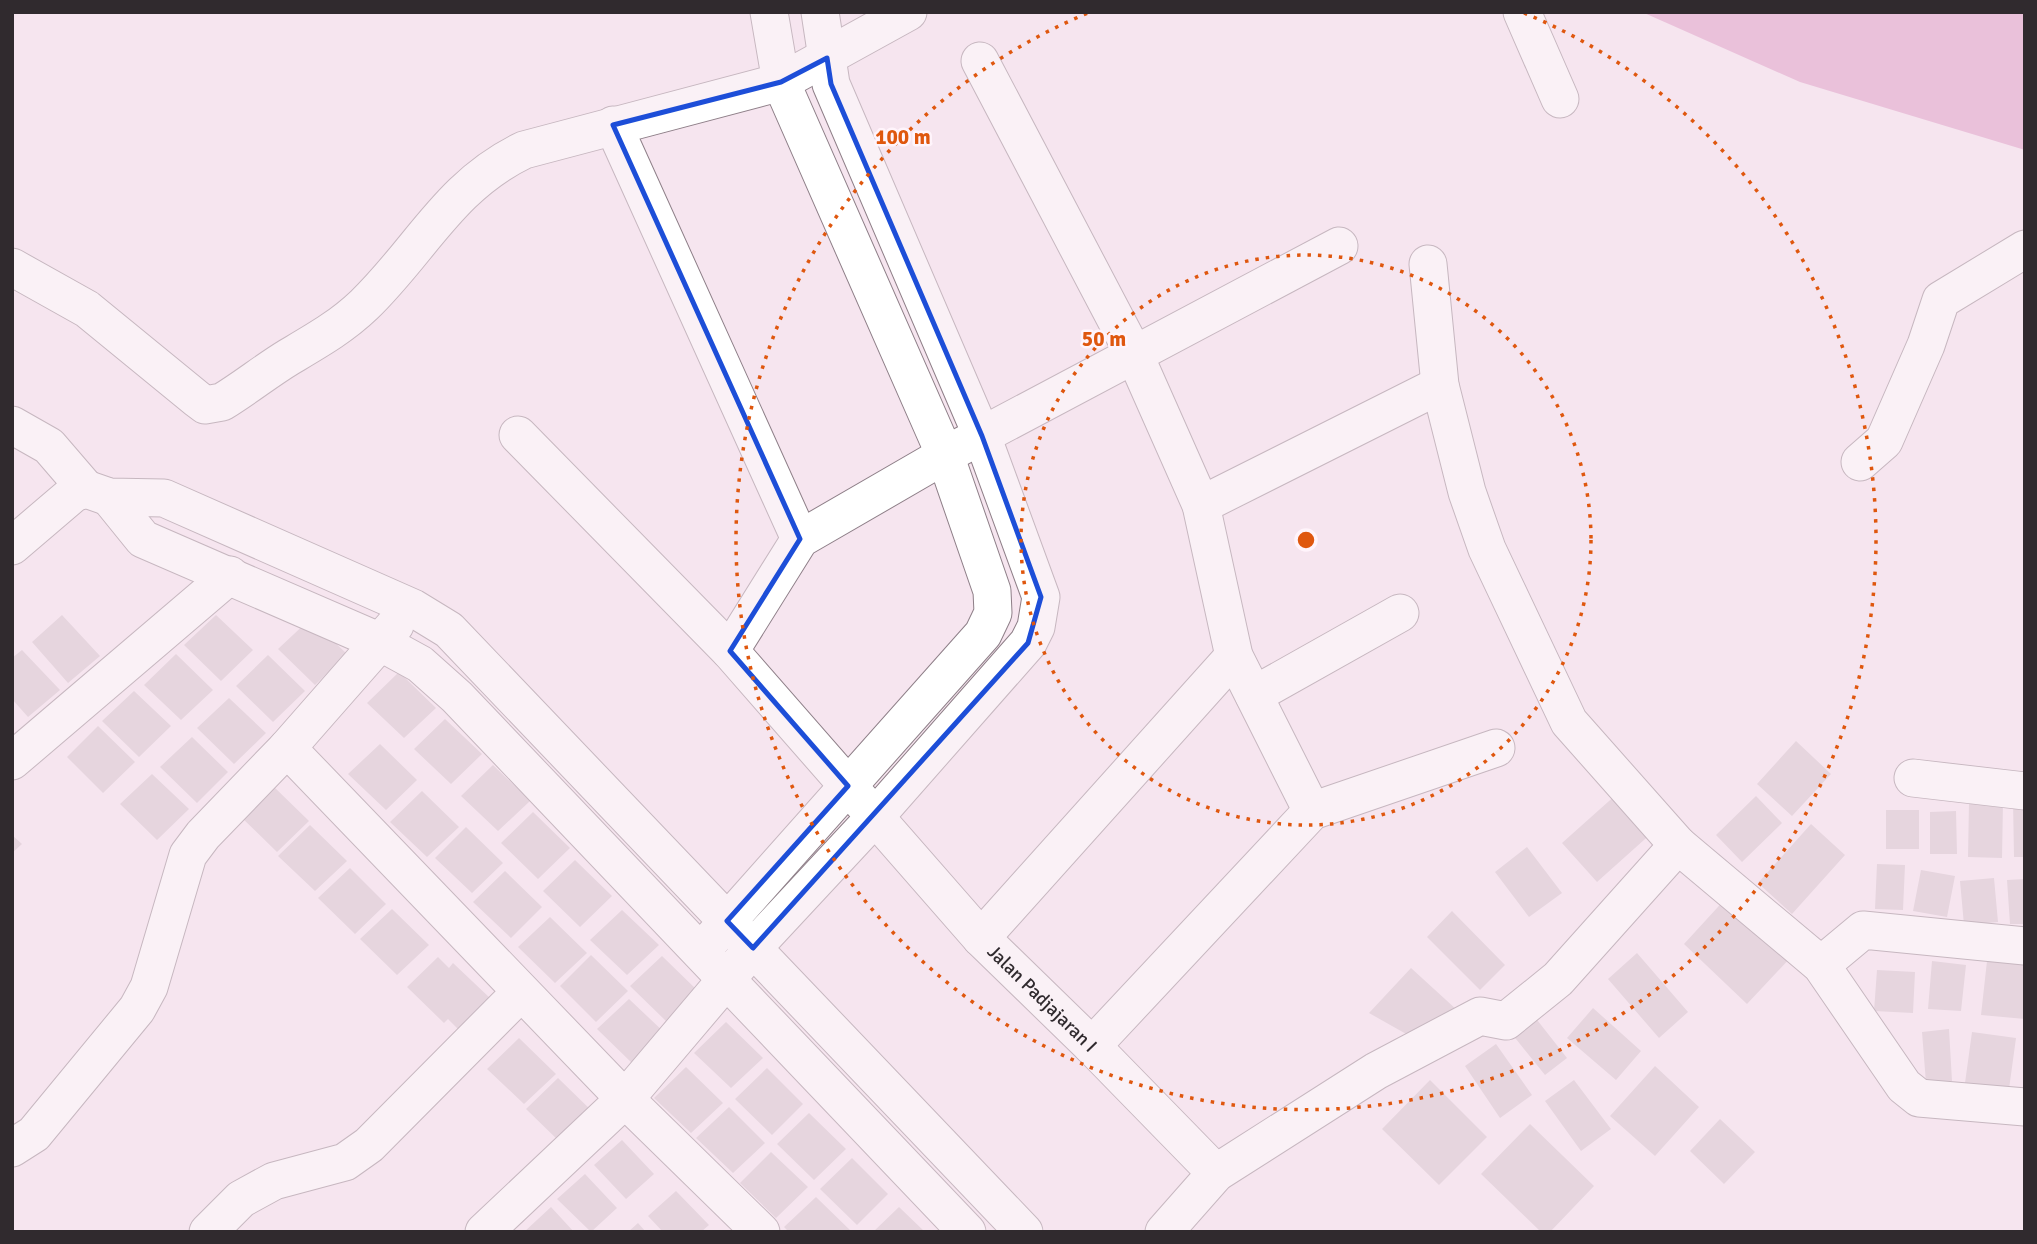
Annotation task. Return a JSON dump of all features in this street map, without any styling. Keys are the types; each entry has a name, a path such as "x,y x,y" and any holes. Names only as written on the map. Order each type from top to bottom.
{"street":[{"path":"699,954 983,634 993,613 992,591 945,455 781,82 769,12"},
{"path":"484,1232 625,1099 752,948 874,818 1028,643 1036,627 1041,597 982,436 831,84 820,12"},
{"path":"12,267 87,309 197,399 213,405 222,402 287,358 339,328 393,277 443,212 493,165 524,150 781,82 908,12"},
{"path":"1522,12 1560,99"},
{"path":"980,61 1135,356 1201,505 1234,656 1312,811"},
{"path":"613,125 800,539"},
{"path":"730,651 800,539 945,455 1339,246"},
{"path":"1860,462 1884,441 1926,345 1941,300 2025,248"},
{"path":"1428,264 1440,385 1467,492 1487,548 1569,722 1678,845 1821,965 1904,1086 1919,1098 2025,1107"},
{"path":"1201,505 1440,385"},
{"path":"12,425 49,446 143,539 378,641 420,664 457,697 699,954 967,1232"},
{"name":"Jalan Padjajaran I","path":"518,435 730,651 981,939 1092,1046 1216,1173"},
{"path":"12,546 74,493 164,498 413,608 449,630 1024,1232"},
{"path":"12,761 230,575"},
{"path":"12,1148 34,1134 137,1009 149,987 188,855 203,835 287,748 378,641 413,608"},
{"path":"1254,695 1400,613"},
{"path":"981,939 1234,656"},
{"path":"287,748 625,1099 742,1226"},
{"path":"1092,1046 1312,811 1496,748"},
{"path":"1913,778 2025,791"},
{"path":"1164,1232 1216,1173 1399,1059 1480,1016 1506,1021 1559,979 1678,845"},
{"path":"1821,965 1863,930 2025,946"},
{"path":"208,1232 241,1199 263,1187 305,1172 345,1163 369,1145 521,992"}],"highlighted area":[{"path":"827,58 831,84 982,436 1041,597 1028,643 753,948 727,921 848,786 730,651 800,539 613,125 781,82"}],"shaded area":[{"path":"1642,12 2025,12 2025,150 1800,82"}],"building":[{"path":"62,615 100,656 68,683 32,642"},
{"path":"216,615 253,650 221,681 184,645"},
{"path":"310,619 347,654 315,685 278,649"},
{"path":"22,650 60,690 28,717 12,699 12,658"},
{"path":"176,654 213,690 181,720 144,685"},
{"path":"268,655 305,691 273,722 236,686"},
{"path":"399,672 436,708 404,738 367,703"},
{"path":"134,691 171,726 139,757 102,721"},
{"path":"229,698 266,733 234,764 197,728"},
{"path":"445,719 482,754 451,784 414,749"},
{"path":"98,726 135,762 103,793 67,757"},
{"path":"192,737 228,772 197,803 160,767"},
{"path":"1796,741 1831,774 1792,816 1757,784"},
{"path":"380,744 417,780 386,810 348,774"},
{"path":"493,765 530,801 498,831 461,796"},
{"path":"152,774 189,809 157,840 120,804"},
{"path":"272,785 309,821 277,852 240,816"},
{"path":"422,791 459,827 427,857 390,822"},
{"path":"1618,793 1654,831 1597,882 1562,843"},
{"path":"1756,796 1782,823 1742,862 1716,835"},
{"path":"2013,800 2025,800 2025,857 2014,857"},
{"path":"1969,802 2003,802 2002,858 1968,857"},
{"path":"1886,810 1919,810 1919,849 1886,849"},
{"path":"1956,811 1957,854 1930,854 1930,812"},
{"path":"533,812 570,848 538,879 501,843"},
{"path":"1811,824 1845,855 1792,914 1758,883"},
{"path":"310,825 347,861 315,891 278,856"},
{"path":"466,827 503,863 472,893 435,858"},
{"path":"12,835 22,844 12,853"},
{"path":"1527,847 1562,893 1529,917 1495,872"},
{"path":"575,860 612,896 580,927 543,891"},
{"path":"1877,864 1905,865 1903,910 1875,909"},
{"path":"350,868 386,904 355,934 318,898"},
{"path":"1921,870 1955,876 1947,917 1913,911"},
{"path":"505,871 542,907 511,938 473,902"},
{"path":"1994,878 1998,922 1964,925 1960,881"},
{"path":"2025,879 2025,924 2010,924 2007,880"},
{"path":"1728,896 1792,956 1747,1004 1684,944"},
{"path":"392,909 429,945 397,975 360,939"},
{"path":"622,910 659,945 627,975 590,940"},
{"path":"1452,911 1505,965 1480,990 1427,937"},
{"path":"550,917 587,953 555,983 518,947"},
{"path":"1637,953 1688,1012 1659,1038 1608,979"},
{"path":"591,955 628,991 596,1022 560,986"},
{"path":"662,956 698,991 667,1022 630,986"},
{"path":"438,957 449,968 453,963 491,999 459,1030 448,1019 444,1023 407,987"},
{"path":"1932,961 1966,965 1961,1011 1928,1009"},
{"path":"1987,961 2025,964 2025,1019 1981,1015"},
{"path":"1411,968 1457,1010 1408,1035 1369,1013"},
{"path":"1877,970 1915,972 1913,1013 1874,1011"},
{"path":"629,999 666,1034 634,1065 597,1029"},
{"path":"1593,1008 1641,1051 1616,1080 1567,1038"},
{"path":"1534,1016 1567,1058 1545,1075 1512,1034"},
{"path":"726,1022 763,1058 731,1088 694,1053"},
{"path":"1949,1029 1952,1081 1926,1083 1922,1032"},
{"path":"1972,1032 2016,1038 2009,1089 1965,1083"},
{"path":"519,1038 556,1074 524,1104 487,1069"},
{"path":"1496,1044 1532,1095 1500,1118 1465,1066"},
{"path":"1655,1066 1699,1107 1655,1156 1610,1116"},
{"path":"686,1067 723,1103 691,1133 654,1098"},
{"path":"767,1068 803,1104 772,1135 735,1099"},
{"path":"558,1078 595,1114 563,1145 526,1109"},
{"path":"1430,1080 1487,1137 1439,1185 1382,1129"},
{"path":"1574,1080 1611,1129 1581,1151 1545,1101"},
{"path":"729,1107 765,1143 733,1173 696,1138"},
{"path":"809,1113 846,1149 814,1180 777,1144"},
{"path":"1720,1119 1755,1152 1724,1184 1690,1151"},
{"path":"1530,1124 1594,1186 1550,1232 1541,1232 1481,1174"},
{"path":"622,1140 654,1174 626,1199 594,1165"},
{"path":"771,1152 808,1187 776,1218 740,1183"},
{"path":"852,1158 888,1194 857,1225 820,1189"},
{"path":"585,1174 617,1208 591,1232 557,1199"},
{"path":"676,1191 709,1225 701,1232 663,1232 648,1216"},
{"path":"816,1197 852,1232 789,1232 784,1227"},
{"path":"551,1207 574,1232 524,1232"},
{"path":"899,1207 925,1232 873,1232"},
{"path":"638,1223 646,1232 628,1232"}]}
